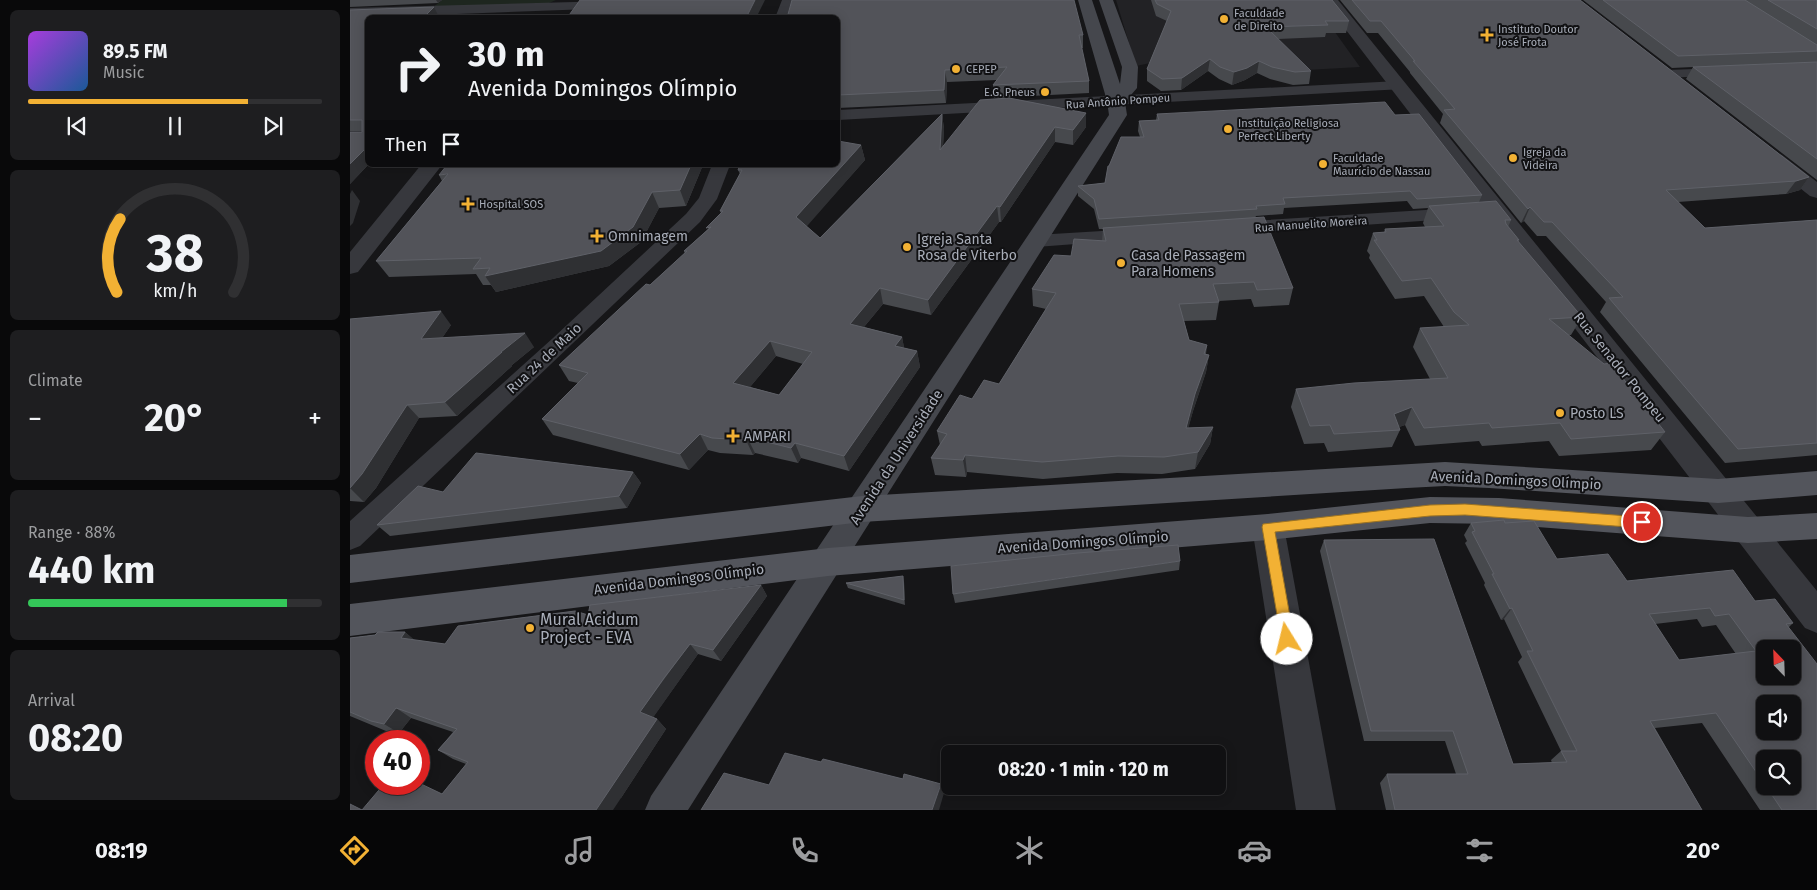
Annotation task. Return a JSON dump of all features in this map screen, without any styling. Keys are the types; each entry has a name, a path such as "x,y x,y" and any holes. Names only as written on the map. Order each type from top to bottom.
{"main road":[{"path":"1085,0 1117,106"},
{"name":"Avenida da Universidade","path":"665,810 1118,115 1117,106 1128,88 1130,68 1106,0"},
{"name":"Avenida Domingos Olímpio","path":"350,569 862,509 1445,474 1718,490 1817,483"},
{"name":"Avenida Domingos Olímpio","path":"350,620 828,562 1268,527 1430,510 1465,510 1748,530 1817,526"}],"street":[{"path":"782,15 788,0"},
{"name":"Rua Senador Pompeu","path":"1330,0 1817,617"},
{"path":"350,13 561,8 623,4"},
{"path":"1652,62 1676,86 1730,72"},
{"name":"Rua Antônio Pompeu","path":"840,115 1117,106 1403,92"},
{"path":"1817,192 1760,154 1817,207"},
{"path":"350,266 430,167"},
{"name":"Rua 24 de Maio","path":"350,538 693,218 708,199 720,167"},
{"name":"Rua Manuelito Moreira","path":"1220,229 1496,212"},
{"path":"1036,241 1151,234"},
{"path":"1268,527 1316,810"}],"shaded area":[{"path":"442,0 556,0 549,3 432,8"},
{"name":"Faculdade de Direito","path":"1116,0 1312,0 1360,67 1306,70 1155,62 1136,66"}],"building":[{"path":"580,0 755,0 748,15 569,15"},
{"path":"792,0 1074,0 1083,35 1079,35 1089,81 993,85 1007,67 945,70 944,90 840,95 840,15 788,15"},
{"name":"Faculdade de Direito","path":"1155,0 1332,0 1349,21 1325,21 1328,25 1266,27 1311,71 1295,72 1272,67 1259,61 1247,68 1234,72 1220,67 1210,59 1182,78 1162,79 1147,69 1171,11 1157,4"},
{"path":"1352,0 1580,0 1809,177 1796,181 1666,190 1705,228 1817,220 1817,443 1738,449 1609,298 1623,297 1552,222 1544,222 1530,207 1528,209 1444,110 1455,109 1413,61 1415,61 1381,21 1370,21"},
{"path":"1603,0 1745,0 1817,45 1817,51 1678,56"},
{"path":"1768,0 1817,0 1817,29"},
{"path":"434,7 426,15 365,15 365,149 350,164 350,132 362,132 362,120 350,120 350,10"},
{"path":"1817,62 1817,159 1693,67"},
{"path":"1009,98 1086,113 1073,130 1055,127 1000,207 997,206 928,300 880,288 850,324 902,337 895,346 917,351 844,456 795,443 791,448 747,437 746,440 712,438 700,434 680,454 542,419 588,373 559,365 646,284 650,285 711,227 706,228 723,211 720,211 742,170 738,170 739,167 840,167 840,141 861,145 796,217 820,238 942,114 940,150 980,100","holes":["770,341 812,352 779,395 733,383"]},
{"path":"1385,102 1395,115 1419,114 1482,195 1417,199 1410,191 1283,198 1285,204 1256,206 1257,209 1099,219 1094,199 1078,186 1105,183 1108,166 1121,137 1144,137 1139,121 1159,120 1157,114"},
{"path":"445,167 690,167 680,190 652,192 633,227 601,251 485,276 490,268 473,269 481,258 376,261 448,174 439,175"},
{"path":"1496,201 1511,220 1505,220 1519,240 1517,240 1582,317 1549,319 1604,364 1611,363 1665,432 1571,439 1560,423 1492,428 1489,423 1424,428 1412,407 1394,414 1400,430 1334,434 1330,425 1310,426 1296,389 1354,383 1448,378 1420,328 1469,325 1454,312 1431,278 1402,281 1374,240 1377,240 1373,233 1386,232 1385,229 1444,226 1429,206"},
{"path":"1264,217 1293,288 1257,290 1254,282 1213,284 1219,302 1179,304 1189,340 1207,345 1204,354 1209,355 1195,394 1186,428 1213,427 1198,452 1164,457 1118,456 1042,462 965,455 963,460 931,458 947,434 937,431 960,395 972,399 984,380 999,384 1056,293 1032,289 1054,255 1071,256 1074,239 1106,241 1103,228"},
{"path":"441,311 421,339 525,333 445,402 407,405 362,474 350,488 350,319"},
{"path":"476,453 633,472 619,496 377,525 418,486 443,492"},
{"path":"1504,520 1505,523 1534,521 1557,559 1608,554 1627,581 1733,570 1755,601 1775,599 1793,623 1786,624 1798,640 1756,640 1756,651 1756,685 1801,685 1801,643 1817,664 1817,810 1782,810 1772,795 1801,795 1801,750 1756,750 1756,772 1716,713 1650,721 1702,810 1395,810 1387,774 1468,774 1453,731 1371,731 1324,540 1434,539 1513,764 1567,762 1561,751 1577,751 1527,651 1533,651 1512,608 1510,609 1492,574 1494,574 1472,532 1475,531 1471,523","holes":["1710,608 1715,616 1729,614 1756,651 1679,660 1649,614"]},
{"path":"1178,545 1180,561 953,594 951,566"},
{"path":"903,576 904,600 846,583"},
{"path":"761,585 713,650 690,644 664,678 640,712 657,719 596,810 362,810 375,795 430,795 430,788 442,794 468,762 438,750 457,729 396,708 384,724 350,712 350,638 375,635 378,632 405,632 401,638 445,644 458,626 575,611 588,615 590,605"},
{"path":"785,753 821,762 823,759 903,779 904,774 941,784 932,810 701,810 724,773 769,785"},
{"path":"350,804 362,810 350,810"}],"place":[{"name":"Faculdade de Direito","path":"1224,19"},
{"name":"Instituto Doutor José Frota","path":"1487,35"},
{"name":"CEPEP","path":"956,69"},
{"name":"E.G. Pneus","path":"1045,92"},
{"name":"Instituição Religiosa Perfect Liberty","path":"1228,129"},
{"name":"Igreja da Videira","path":"1513,158"},
{"name":"Faculdade Maurício de Nassau","path":"1323,164"},
{"name":"Hospital SOS","path":"468,204"},
{"name":"Omnimagem","path":"597,236"},
{"name":"Igreja Santa Rosa de Viterbo","path":"907,247"},
{"name":"Casa de Passagem Para Homens","path":"1121,263"},
{"name":"Posto LS","path":"1560,413"},
{"name":"AMPARI","path":"733,436"},
{"name":"Mural Acidum Project - EVA","path":"530,628"}],"route":[{"path":"1287,639 1268,527 1430,510 1499,511 1642,522"}]}
